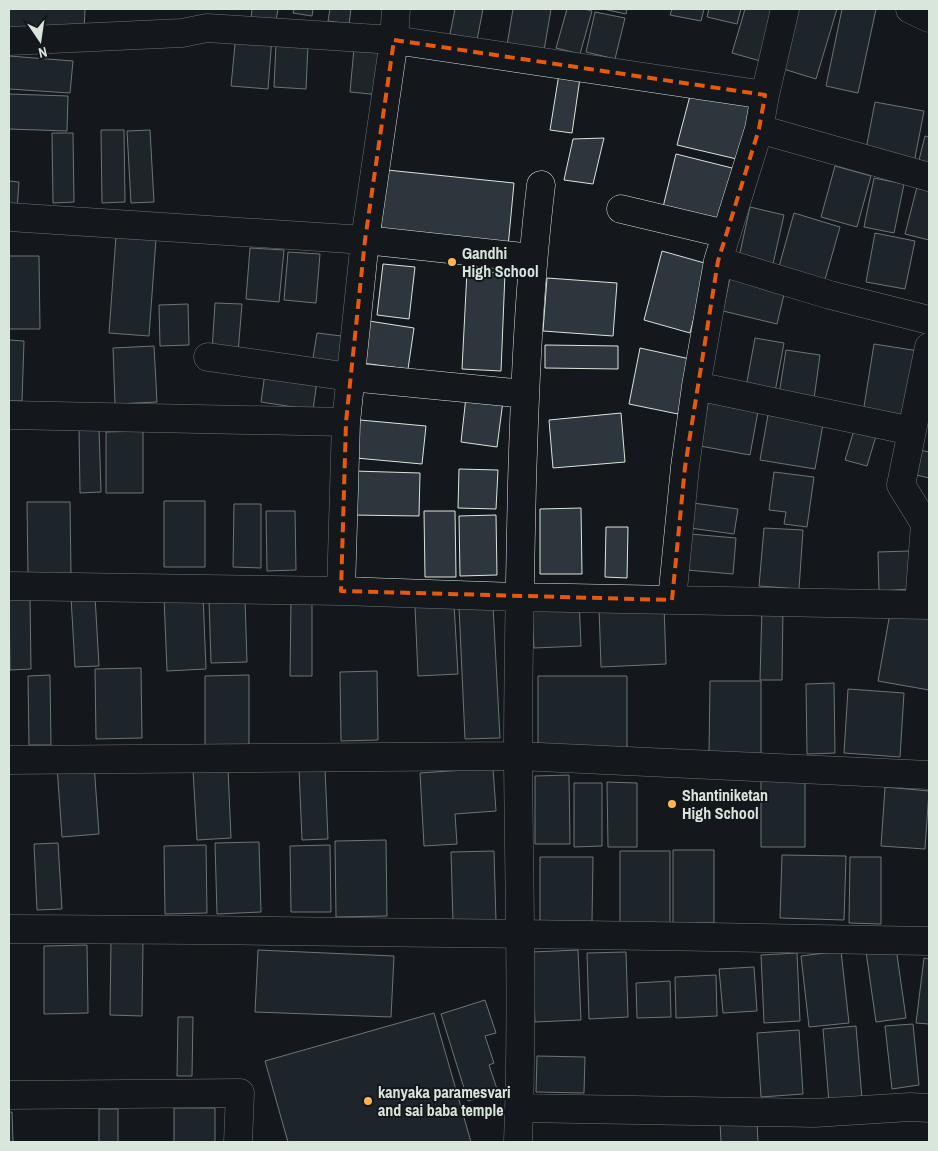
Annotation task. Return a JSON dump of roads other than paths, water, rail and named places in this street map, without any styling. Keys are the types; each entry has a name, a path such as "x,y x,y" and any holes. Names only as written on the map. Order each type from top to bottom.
{"street":[{"path":"341,591 346,422 350,377 365,240 394,40 396,9"},
{"path":"672,600 696,386 718,261 759,129 785,9"},
{"path":"910,9 929,18"},
{"path":"9,41 182,33 207,28 394,40 765,95"},
{"path":"759,129 929,177"},
{"path":"518,1142 520,933 519,597 525,394 532,258 540,185"},
{"path":"621,209 726,234"},
{"path":"9,217 365,240 532,258"},
{"path":"718,261 830,295 929,320"},
{"path":"9,586 341,591 519,597 924,605 924,524 901,485 929,346"},
{"path":"208,357 350,377 525,394"},
{"path":"696,386 912,431"},
{"path":"9,415 346,422"},
{"path":"9,760 518,756 929,775"},
{"path":"9,929 520,933 929,941"},
{"path":"9,1095 240,1093 238,1142"},
{"path":"519,1108 814,1113 910,1107 929,1108"}],"place":[{"name":"Gandhi High School","path":"452,262"},
{"name":"Shantiniketan High School","path":"672,804"},
{"name":"kanyaka paramesvari and sai baba temple","path":"368,1101"}]}
